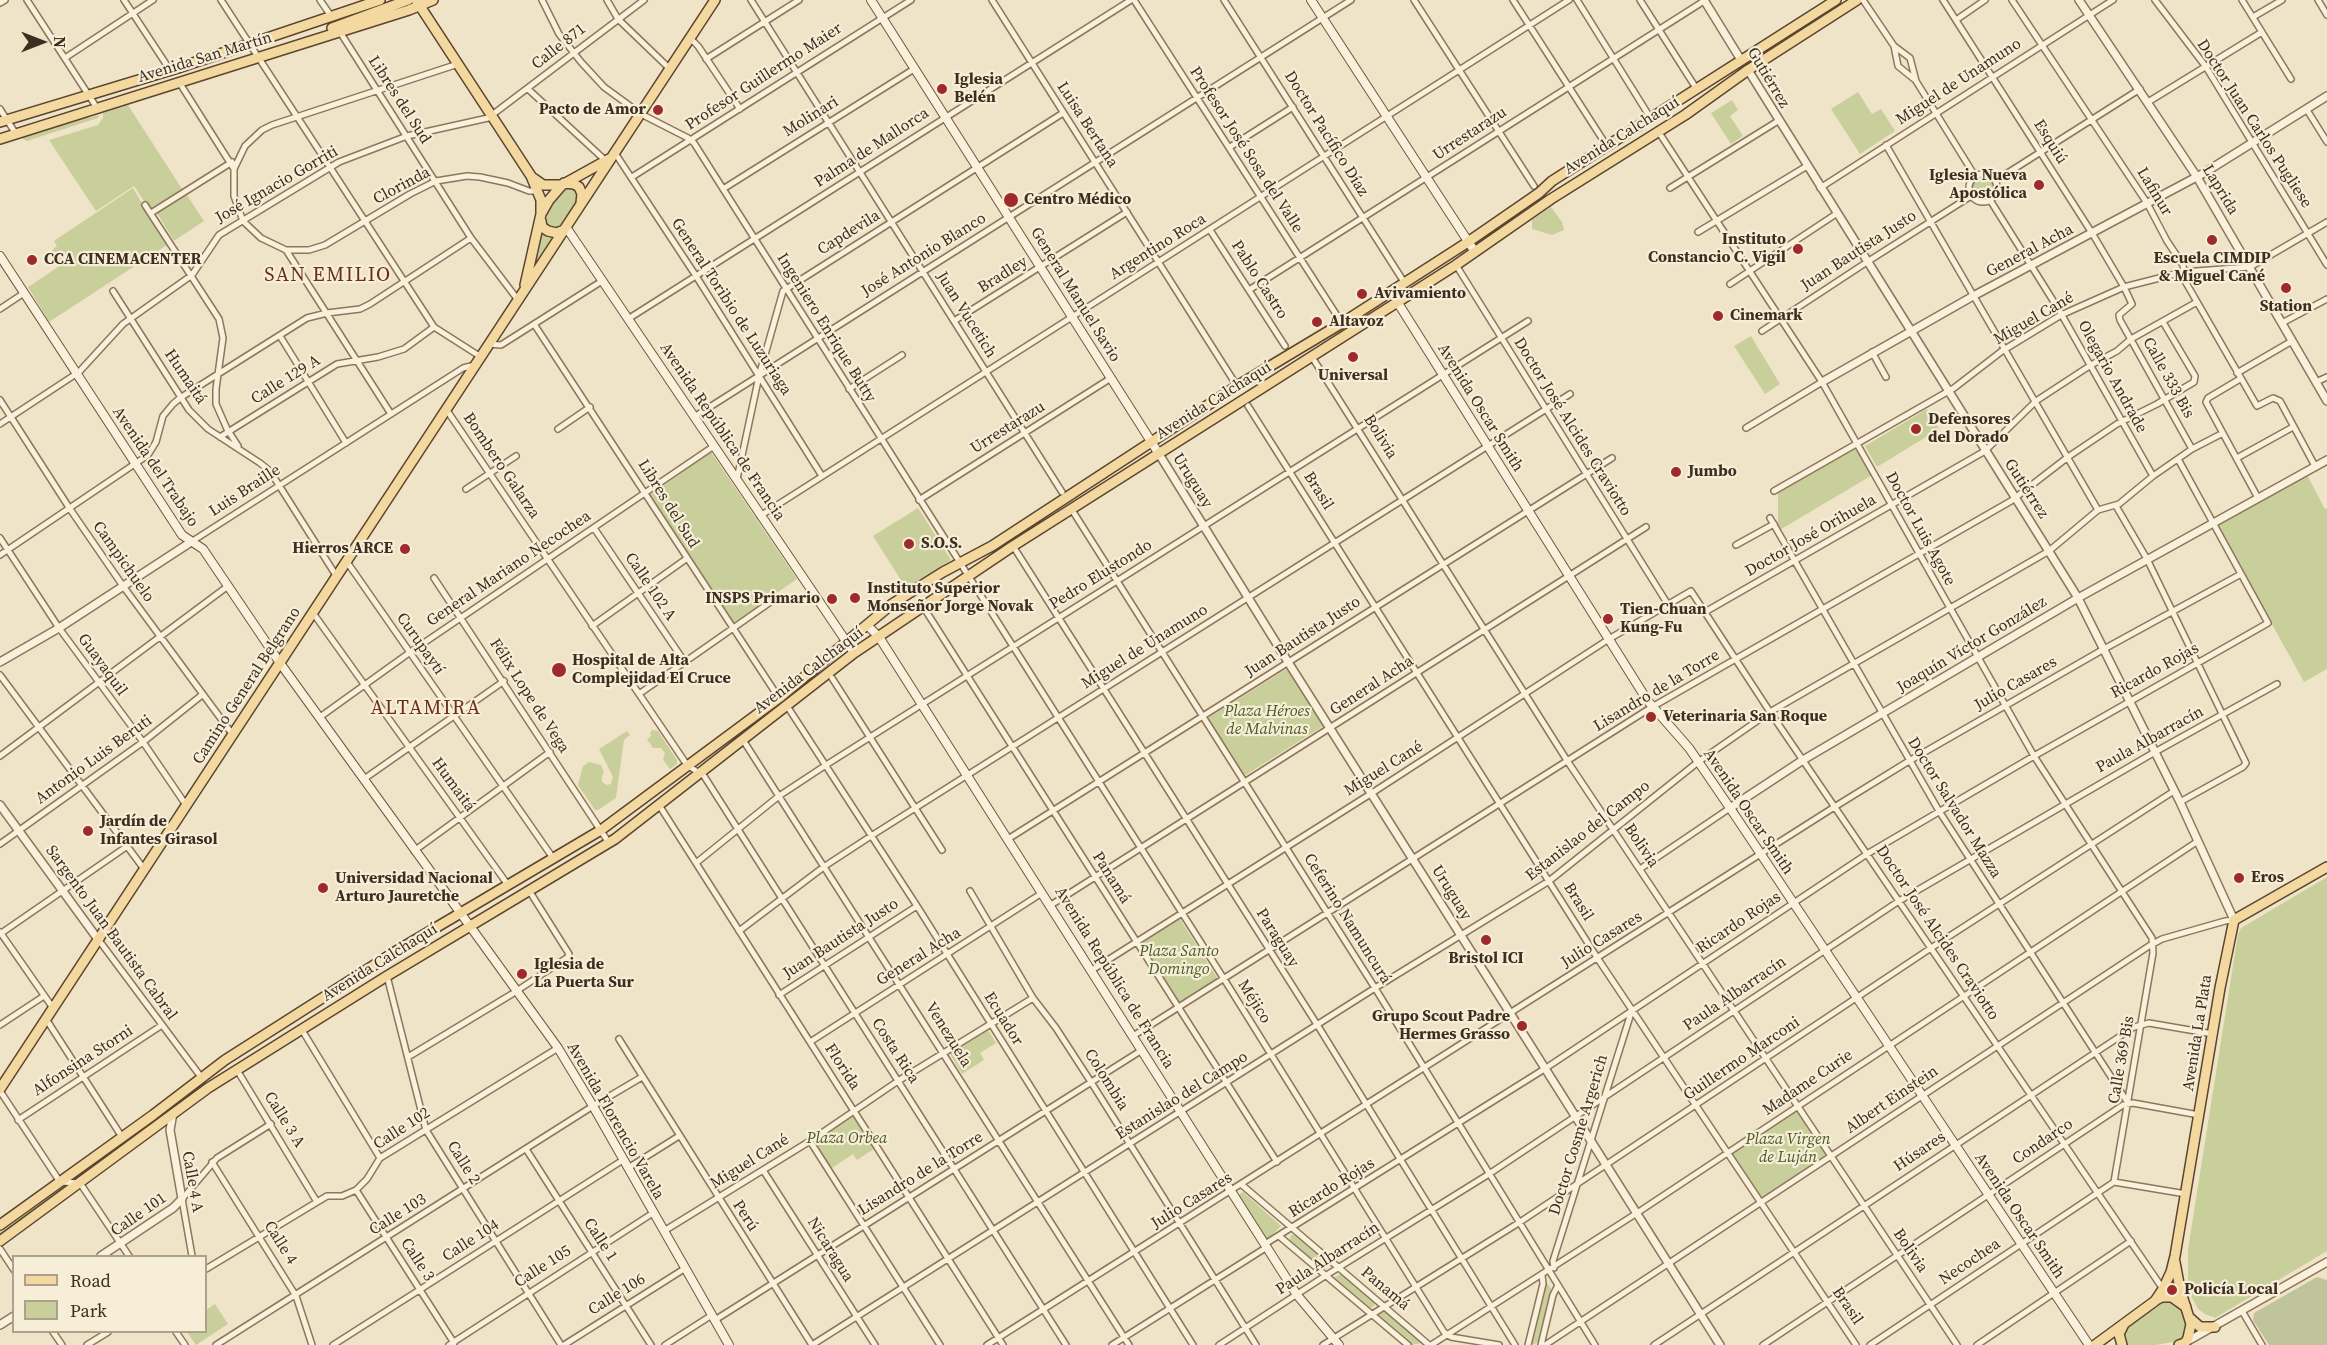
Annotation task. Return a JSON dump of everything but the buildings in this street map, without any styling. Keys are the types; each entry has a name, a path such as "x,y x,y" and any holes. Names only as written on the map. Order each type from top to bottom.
{"main road":[{"name":"Avenida San Martín","path":"4,121 251,44 380,0"},
{"path":"269,53 408,0"},
{"name":"Avenida San Martín","path":"0,139 433,0"},
{"name":"Camino General Belgrano","path":"0,1090 97,938 347,562 715,0"},
{"name":"General Manuel Savio","path":"871,0 1159,454"},
{"path":"1311,0 1475,252"},
{"name":"Avenida Calchaquí","path":"0,1225 225,1060 393,953 530,892 609,843 854,653 969,578 1013,546 1312,357 1393,297 1404,282 1468,242 1490,226 1491,221 1836,0"},
{"name":"Avenida Calchaquí","path":"0,1241 200,1094 387,976 508,885 602,830 779,698 892,604 959,562 992,546 1237,386 1393,297 1455,266 1857,0"},
{"path":"418,3 531,176 542,205 542,227 557,233 565,228"},
{"name":"Camino General Belgrano","path":"519,300 527,279 541,216 551,196 563,184 612,157"},
{"path":"531,176 543,185 578,186 582,194 581,203"},
{"path":"1490,226 1497,237"},
{"name":"Avenida República de Francia","path":"565,228 854,653"},
{"name":"Avenida del Trabajo","path":"0,256 182,535 203,549 280,663 465,919"},
{"path":"1393,297 1438,261"},
{"name":"Avenida Oscar Smith","path":"1393,297 1652,707 1682,740 1730,808 2089,1345"},
{"name":"Avenida República de Francia","path":"867,625 879,637 1297,1294 1336,1342"},
{"path":"2234,920 2327,867"},
{"name":"Avenida Florencio Varela","path":"465,919 558,1048 729,1345"},
{"name":"Avenida La Plata","path":"2095,1345 2155,1301 2163,1289 2175,1257 2220,988 2234,920"},
{"path":"200,1094 205,1084 201,1077"},
{"name":"Avenida La Plata","path":"2175,1257 2179,1284 2189,1314 2190,1331 2184,1344"},
{"path":"2155,1301 2162,1297 2172,1297 2181,1302 2200,1327 2215,1327"},
{"path":"2122,1345 2119,1339 2120,1332 2128,1320"}],"street":[{"path":"0,3 5,0"},
{"path":"27,0 97,108"},
{"path":"124,0 170,70"},
{"path":"65,58 153,0"},
{"path":"221,0 434,327 478,361"},
{"path":"320,0 331,16"},
{"name":"Ingeniero Enrique Butty","path":"542,0 552,22 573,53 604,87 641,114 691,140 969,578"},
{"path":"607,0 618,19 670,69"},
{"name":"Calle 871","path":"492,116 644,0"},
{"name":"Juan Vucetich","path":"751,0 1062,492"},
{"path":"706,58 799,0"},
{"name":"Profesor Guillermo Maier","path":"632,177 911,0"},
{"name":"Luisa Bertana","path":"992,0 1237,386"},
{"name":"Palma de Mallorca","path":"628,319 1133,0"},
{"name":"Profesor José Sosa del Valle","path":"1133,0 1336,314"},
{"name":"Doctor Pacífico Díaz","path":"1224,0 1404,282"},
{"name":"José Antonio Blanco","path":"694,417 1351,0"},
{"path":"1414,0 1534,186"},
{"path":"1513,0 1603,140"},
{"name":"Argentino Roca","path":"760,516 1569,0"},
{"path":"1577,0 1648,114"},
{"path":"1640,0 1696,88"},
{"name":"Urrestarazu","path":"1249,290 1704,0"},
{"name":"Gutiérrez","path":"1704,0 2078,598 2180,802 2234,920"},
{"path":"1863,0 1894,46 1910,58 1916,81 1976,176"},
{"name":"Esquiú","path":"1943,0 2124,287 2131,300 2131,306 2119,315 2120,320"},
{"path":"1956,20 1985,0"},
{"name":"Lafinur","path":"2012,0 2147,203 2167,241 2179,258 2185,282 2257,406 2270,398 2277,398 2293,427"},
{"name":"Laprida","path":"2079,0 2197,177 2327,401"},
{"name":"Miguel de Unamuno","path":"1820,188 2113,0"},
{"name":"Doctor Juan Carlos Pugliese","path":"2155,0 2205,67 2254,143 2327,265"},
{"path":"2242,0 2291,79"},
{"path":"2253,17 2282,0"},
{"path":"2318,0 2327,15"},
{"name":"Libres del Sud","path":"339,32 471,238 519,300"},
{"path":"2148,102 2262,32"},
{"path":"690,38 740,109"},
{"path":"1894,46 1898,66 1916,81"},
{"path":"390,414 286,250 261,238 243,220 234,196 234,169 245,146 262,130 458,64"},
{"name":"Molinari","path":"723,189 914,69"},
{"path":"179,82 234,169"},
{"name":"General Toribio de Luzuriaga","path":"528,89 612,157 632,177 822,476"},
{"path":"1995,181 2140,89"},
{"name":"General Acha","path":"1746,428 1872,352 2197,177 2327,96"},
{"path":"1230,147 1293,107"},
{"path":"0,109 4,121 16,134"},
{"path":"2307,110 2327,142"},
{"name":"Capdevila","path":"785,289 1063,113"},
{"name":"José Ignacio Gorriti","path":"0,424 76,374 131,318 192,275 198,269 215,238 243,220 330,167 407,136 492,116"},
{"path":"1670,188 1778,121"},
{"name":"Doctor Luis Agote","path":"1658,131 1822,382 2034,756 2154,943"},
{"path":"1886,145 2098,510"},
{"path":"151,213 238,158"},
{"path":"1698,232 1807,166"},
{"path":"1988,175 1995,181 1997,189 1990,200 1978,201 1971,196 1970,183 1976,176 1988,175"},
{"name":"Clorinda","path":"286,250 318,248 436,181 467,176 480,177 508,183 530,192 538,192"},
{"name":"Juan Bautista Justo","path":"1762,331 1971,196"},
{"name":"Olegario Andrade","path":"1990,200 2091,365 2153,476"},
{"path":"146,205 217,314 222,330 223,346 216,404 228,432 241,450"},
{"name":"Bradley","path":"954,321 1127,212"},
{"path":"1730,284 1836,214"},
{"name":"Miguel Cané","path":"1774,491 1948,391 2006,349 2061,315 2124,287 2183,272 2250,267 2327,222"},
{"name":"Pablo Castro","path":"1210,230 1285,346"},
{"path":"0,555 152,452 163,416 180,398 308,318 360,309 471,238"},
{"name":"Doctor José Alcides Craviotto","path":"1455,266 1667,603"},
{"path":"488,344 501,345 602,281"},
{"path":"737,479 741,469 759,376 785,289"},
{"name":"Humaitá","path":"113,291 180,398 200,422 265,466 280,485 337,577"},
{"path":"0,309 24,293"},
{"path":"2282,323 2327,299"},
{"name":"Doctor José Orihuela","path":"1705,612 1985,451 2036,401 2117,351 2131,339 2197,302"},
{"name":"Calle 333 Bis","path":"2120,320 2192,449"},
{"name":"Pedro Elustondo","path":"696,863 779,796 826,765 1528,321"},
{"name":"Lisandro de la Torre","path":"1133,1036 1652,707 2016,499 2068,457 2121,421 2194,382 2195,376 2163,322"},
{"name":"Libres del Sud","path":"534,324 779,698"},
{"name":"Calle 129 A","path":"220,437 337,364 378,357 404,349 434,327"},
{"path":"280,336 346,442"},
{"path":"2237,373 2292,342"},
{"path":"1872,352 1886,377"},
{"path":"849,389 902,356"},
{"name":"Bolivia","path":"1312,357 1568,762 1957,1345"},
{"name":"Luis Braille","path":"0,662 58,628 453,374 478,361"},
{"path":"453,374 462,385"},
{"path":"2316,382 2327,376"},
{"name":"Urrestarazu","path":"919,500 1111,378"},
{"path":"2240,379 2208,398 2206,404 2258,498"},
{"name":"Miguel de Unamuno","path":"739,931 825,866 966,774 1570,394"},
{"name":"Campichuelo","path":"0,400 123,586 233,735"},
{"name":"Brasil","path":"1248,406 1598,959 1856,1345"},
{"path":"558,429 590,407"},
{"name":"Bombero Galarza","path":"446,409 687,765 699,773"},
{"path":"2237,458 2293,427 2315,466"},
{"name":"Estanislao del Campo","path":"812,1345 1375,988 1549,881 1698,762 1770,712 2049,550 2098,510 2116,506 2153,476 2192,449 2223,433"},
{"name":"General Mariano Necochea","path":"320,717 409,653 714,446"},
{"name":"Uruguay","path":"1159,454 1720,1345"},
{"path":"466,489 516,456"},
{"name":"Juan Bautista Justo","path":"1008,839 1612,458"},
{"path":"2178,459 2241,573"},
{"name":"Joaquín Víctor González","path":"1640,869 1803,760 2078,598 2327,460"},
{"path":"2116,506 2147,559 2245,760 2242,767 2180,802"},
{"name":"Ceferino Namuncurá","path":"1072,510 1375,988 1594,1345"},
{"name":"Doctor Salvador Mazza","path":"1736,544 1772,521 1939,812 2128,1103"},
{"name":"General Acha","path":"1050,905 1646,527"},
{"name":"Calle 102 A","path":"594,528 684,662"},
{"name":"Guayaquil","path":"0,538 58,628 143,742 186,805"},
{"name":"Paraguay","path":"1013,546 1318,1026 1515,1345"},
{"path":"592,626 686,559"},
{"name":"Curupaytí","path":"347,562 553,858"},
{"name":"Julio Casares","path":"987,1345 1180,1225 1909,761 2241,573"},
{"name":"Ricardo Rojas","path":"1112,1345 1215,1280 1279,1236 1546,1068 1867,854 2129,700 2268,623 2241,573"},
{"name":"Félix Lope de Vega","path":"434,578 609,843"},
{"name":"Méjico","path":"969,578 1447,1335"},
{"path":"0,756 228,586"},
{"name":"Miguel Cané","path":"1092,970 1458,738 1609,639 1691,591"},
{"name":"Doctor José Alcides Craviotto","path":"1691,591 1770,712 2163,1289"},
{"path":"639,694 769,603"},
{"name":"Panamá","path":"924,608 1277,1162"},
{"name":"Humaitá","path":"313,613 508,885"},
{"path":"0,675 126,847 144,868"},
{"path":"832,678 942,850"},
{"path":"364,779 504,681"},
{"name":"Paula Albarracín","path":"1219,1345 1489,1174 1899,901 2064,804 2277,684"},
{"name":"Antonio Luis Beruti","path":"0,844 143,742 202,694"},
{"name":"Ecuador","path":"789,709 917,906 1192,1345"},
{"name":"Venezuela","path":"743,740 1129,1345"},
{"path":"414,851 550,752"},
{"name":"Costa Rica","path":"699,773 704,776 1066,1345"},
{"name":"Guillermo Marconi","path":"1323,1345 1336,1342 1372,1314 1520,1222 1931,948 2174,791"},
{"name":"Sargento Juan Bautista Cabral","path":"0,805 201,1077"},
{"name":"Florida","path":"658,805 1003,1345"},
{"name":"Madame Curie","path":"1430,1345 1637,1214 2198,841"},
{"path":"53,1008 0,933 64,892 126,847"},
{"name":"Colombia","path":"970,891 1033,998 1056,1028 1091,1082 1256,1345"},
{"path":"408,1057 568,957 569,954 530,892"},
{"name":"General Acha","path":"810,1042 1042,893"},
{"name":"Juan Bautista Justo","path":"779,995 917,906"},
{"name":"Albert Einstein","path":"1543,1345 1581,1323 2154,943 2234,920"},
{"name":"Calle 369 Bis","path":"2114,1182 2154,943"},
{"name":"Calle 2","path":"387,976 426,1130 495,1242 563,1345"},
{"path":"0,1025 44,996"},
{"name":"Miguel Cané","path":"664,1231 810,1141 898,1081 1033,998"},
{"name":"Doctor Cosme Argerich","path":"1528,1345 1542,1284 1553,1261 1632,1010"},
{"path":"46,1019 122,1137"},
{"path":"2142,1024 2149,1023 2213,1034"},
{"name":"Húsares","path":"1654,1345 2142,1024"},
{"name":"Alfonsina Storni","path":"18,1120 162,1025"},
{"path":"302,1030 380,1158"},
{"name":"Perú","path":"619,1039 812,1345"},
{"name":"Calle 102","path":"356,1190 367,1179 380,1158 558,1048"},
{"name":"Lisandro de la Torre","path":"665,1345 773,1284 1142,1050"},
{"name":"Calle 3 A","path":"237,1070 317,1202"},
{"path":"593,1106 642,1077"},
{"path":"0,1090 60,1182 80,1183 128,1255"},
{"path":"2128,1103 2199,1115"},
{"name":"Condarco","path":"1763,1345 2128,1103"},
{"name":"Calle 103","path":"216,1345 593,1106"},
{"name":"Calle 4 A","path":"173,1113 170,1125 171,1139 192,1255"},
{"name":"Calle 101","path":"104,1255 183,1199 212,1162 271,1124"},
{"path":"628,1168 679,1136"},
{"path":"810,1141 940,1345"},
{"path":"372,1146 372,1168"},
{"name":"Calle 1","path":"526,1149 651,1345"},
{"name":"Calle 104","path":"333,1345 623,1160"},
{"name":"Calle 4","path":"212,1162 260,1235 296,1296 312,1345"},
{"name":"Nicaragua","path":"764,1170 875,1345"},
{"path":"2114,1182 2186,1194"},
{"name":"Necochea","path":"1870,1345 2114,1182"},
{"name":"Calle 3 A","path":"308,1184 327,1196"},
{"name":"Panamá","path":"1242,1185 1430,1345"},
{"path":"207,1268 327,1196 342,1196 356,1190"},
{"name":"Calle 3","path":"356,1190 452,1344"},
{"name":"Calle 105","path":"452,1344 653,1213"},
{"name":"Panamá","path":"1279,1236 1408,1345"},
{"path":"1977,1345 2131,1241"},
{"path":"0,1249 12,1267"},
{"path":"2184,1344 2327,1262"},
{"name":"Calle 106","path":"563,1345 684,1269"},
{"path":"1543,1345 1553,1295 1557,1287"},
{"path":"2241,1311 2262,1345"},
{"path":"87,1345 106,1333"},
{"path":"1447,1335 1499,1345"}],"green space":[{"path":"1858,92 1872,114 1881,109 1895,131 1860,154 1831,109"},
{"path":"1732,100 1738,110 1730,116 1743,136 1731,144 1711,113"},
{"path":"128,105 182,189 151,208 134,186 96,211 49,140 98,125 103,118 103,113"},
{"path":"87,114 89,118 99,115 98,118 27,141 23,139 23,136"},
{"path":"1983,177 1988,178 1994,184 1994,194 1988,200 1983,201 1978,200 1972,194 1971,189 1972,184 1978,178"},
{"path":"566,185 576,188 579,199 561,228 555,231 543,224 544,213"},
{"path":"133,188 167,245 49,322 28,287 61,265 52,250 57,246 54,241"},
{"path":"187,195 204,221 174,241 157,213"},
{"path":"1551,207 1562,222 1564,230 1552,235 1532,229 1532,220"},
{"path":"540,227 557,235 534,268 532,267"},
{"path":"1751,336 1780,384 1765,394 1734,346"},
{"name":"Defensores del Dorado","path":"1927,409 1939,429 1877,467 1865,446"},
{"path":"1858,444 1874,474 1778,531 1778,489"},
{"path":"711,452 797,579 733,623 650,495"},
{"path":"2306,473 2325,509 2327,508 2327,669 2304,682 2216,523"},
{"name":"S.O.S.","path":"918,508 951,560 906,588 873,536"},
{"name":"Plaza Héroes de Malvinas","path":"1288,668 1325,725 1244,776 1208,718"},
{"path":"652,730 658,731 677,760 677,764 670,769 663,760 665,753 661,748 653,748 647,739 651,736"},
{"path":"627,731 630,735 624,740 616,798 595,810 578,785 583,766 589,762 601,765 604,773 602,782 607,785 611,784 613,777 599,749"},
{"path":"2327,877 2327,1251 2215,1318 2198,1309 2192,1298 2188,1283 2188,1249 2238,934 2241,928"},
{"name":"Plaza Santo Domingo","path":"1180,919 1218,979 1179,1004 1141,944"},
{"path":"988,1030 996,1043 980,1053 984,1060 962,1074 950,1054"},
{"path":"200,1087 173,1109 78,1178 77,1176"},
{"name":"Plaza Virgen de Luján","path":"1798,1107 1831,1157 1761,1203 1727,1153"},
{"name":"Plaza Orbea","path":"853,1115 874,1149 857,1160 853,1154 829,1170 812,1142"},
{"path":"66,1184 67,1186 0,1235 0,1231"},
{"path":"1243,1192 1281,1226 1267,1240 1238,1195"},
{"path":"1291,1235 1295,1235 1329,1262 1328,1266 1322,1270 1289,1241"},
{"path":"1341,1274 1375,1302 1374,1306 1369,1309 1333,1278"},
{"path":"2317,1277 2327,1280 2327,1345 2269,1345 2253,1320 2254,1313"},
{"path":"1547,1283 1551,1289 1538,1341 1534,1345 1531,1343 1543,1290"},
{"path":"2170,1299 2182,1306 2188,1324 2183,1337 2178,1341 2156,1345 2126,1345 2122,1334 2125,1327 2160,1302"},
{"path":"215,1304 228,1324 196,1345 188,1333 207,1333 207,1309"},
{"path":"1384,1310 1421,1343 1412,1345 1377,1315"}],"place":[{"name":"Iglesia Belén","path":"942,89"},
{"name":"Pacto de Amor","path":"658,110"},
{"name":"Iglesia Nueva Apostólica","path":"2039,185"},
{"name":"Centro Médico","path":"1011,200"},
{"name":"Escuela CIMDIP & Miguel Cané","path":"2212,240"},
{"name":"Instituto Constancio C. Vigil","path":"1798,249"},
{"name":"CCA CINEMACENTER","path":"32,260"},
{"name":"Station","path":"2286,288"},
{"name":"Avivamiento","path":"1362,294"},
{"name":"Cinemark","path":"1718,316"},
{"name":"Altavoz","path":"1317,322"},
{"name":"Universal","path":"1353,357"},
{"name":"Defensores del Dorado","path":"1916,429"},
{"name":"Jumbo","path":"1676,472"},
{"name":"S.O.S.","path":"909,544"},
{"name":"Hierros ARCE","path":"405,549"},
{"name":"Instituto Superior Monseñor Jorge Novak","path":"855,598"},
{"name":"INSPS Primario","path":"832,599"},
{"name":"Tien-Chuan Kung-Fu","path":"1608,619"},
{"name":"Hospital de Alta Complejidad El Cruce","path":"559,670"},
{"name":"Veterinaria San Roque","path":"1651,717"},
{"name":"Jardín de Infantes Girasol","path":"88,831"},
{"name":"Eros","path":"2239,878"},
{"name":"Universidad Nacional Arturo Jauretche","path":"323,888"},
{"name":"Bristol ICI","path":"1486,940"},
{"name":"Iglesia de La Puerta Sur","path":"522,974"},
{"name":"Grupo Scout Padre Hermes Grasso","path":"1522,1026"},
{"name":"Policía Local","path":"2172,1290"}],"district":[{"name":"SAN EMILIO","path":"328,276"},
{"name":"ALTAMIRA","path":"426,709"}]}
